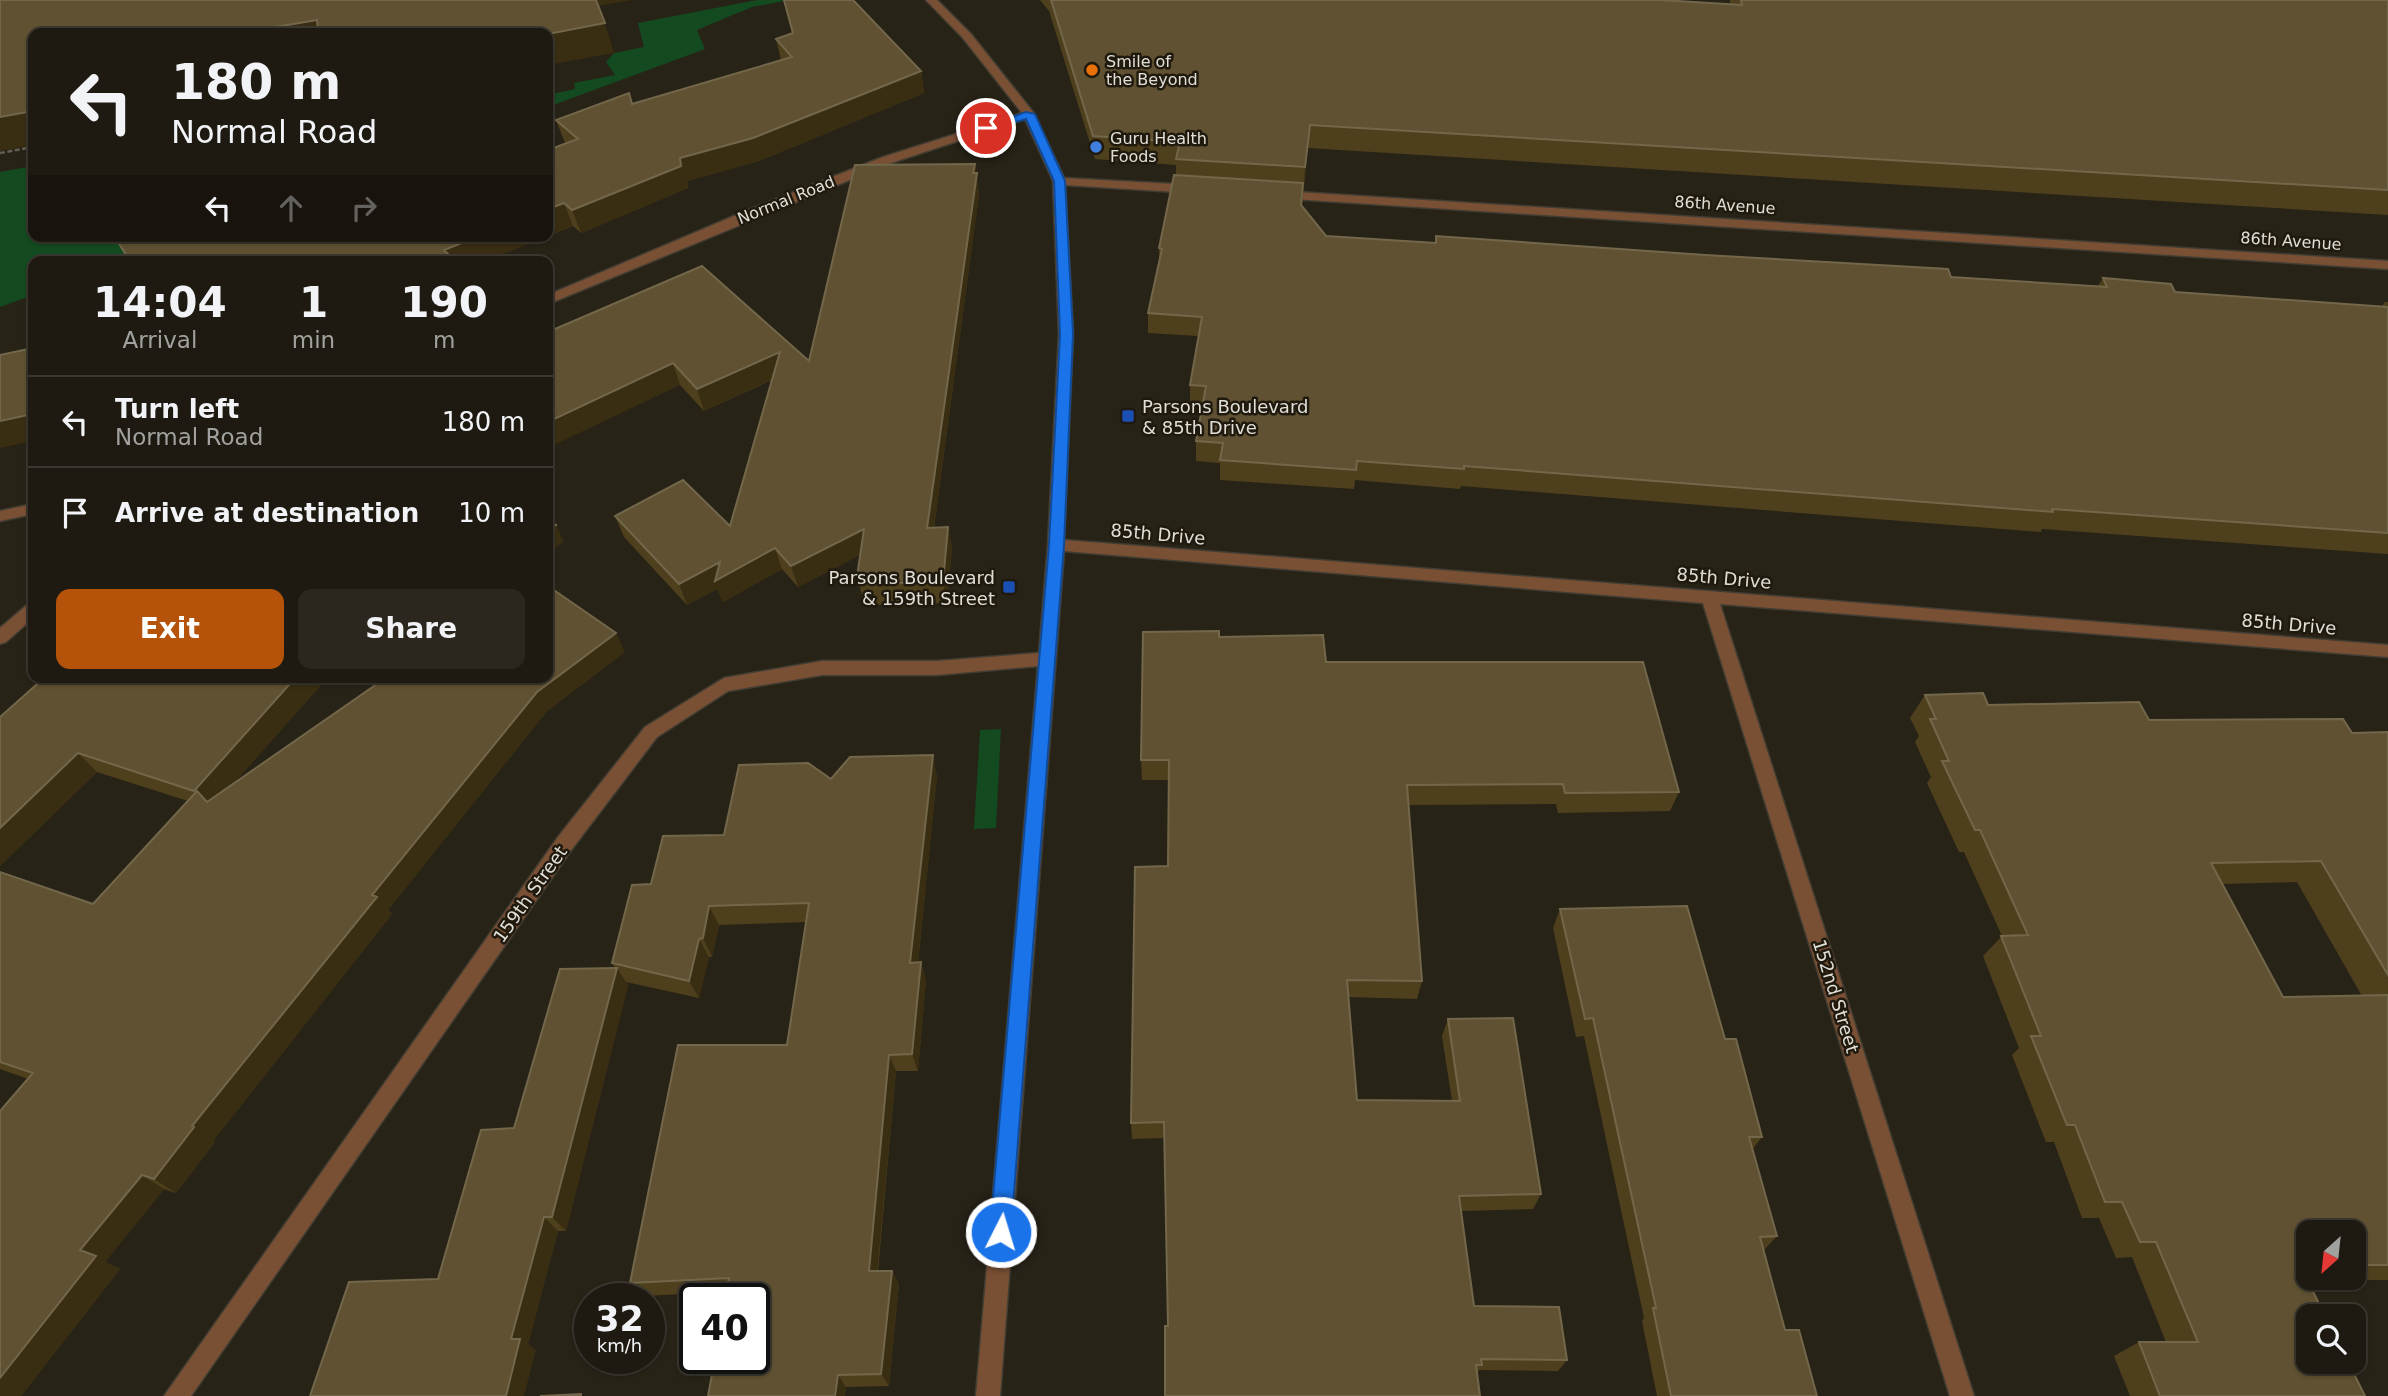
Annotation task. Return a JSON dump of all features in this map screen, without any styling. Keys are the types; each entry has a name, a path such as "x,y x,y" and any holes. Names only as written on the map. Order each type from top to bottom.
{"street":[{"path":"931,0 967,36 1029,114 1059,181 1066,334 1056,545 988,1396"},
{"name":"Normal Road","path":"553,298 745,216 887,160 1029,114"},
{"path":"1059,181 1211,190"},
{"name":"86th Avenue","path":"1266,194 2388,265"},
{"path":"0,516 28,510"},
{"name":"85th Drive","path":"1056,545 2388,651"},
{"name":"152nd Street","path":"1710,597 1962,1396"},
{"path":"0,638 28,613"},
{"name":"159th Street","path":"176,1396 565,843 651,732 724,685 821,668 937,668 1047,659"}],"path":[{"path":"0,153 28,149"}],"green space":[{"path":"757,0 790,0 752,7 697,30 705,49 553,105 553,94 575,89 574,83 615,75 606,62 614,53 644,47 638,23"},
{"path":"28,167 28,242 179,242 141,256 28,256 28,297 0,307 0,172"},
{"path":"1001,729 996,828 974,829 980,730"}],"building":[{"path":"0,0 596,0 605,23 553,33 553,28 318,28 317,20 270,28 28,28 28,112 0,117"},
{"path":"784,0 853,0 921,71 753,138 680,158 681,166 572,210 564,203 553,207 553,148 578,139 556,120 629,93 632,104 792,57 776,39 793,33"},
{"path":"1051,0 1661,0 1742,5 1741,0 2388,0 2388,190 1310,125 1305,167 1176,159 1180,142 1093,136"},
{"path":"975,164 973,173 977,173 927,528 948,527 943,582 863,584 864,578 857,577 864,529 791,566 775,548 715,581 720,562 679,584 615,516 683,480 730,526 780,352 697,389 673,363 553,420 553,330 702,266 809,361 855,165"},
{"path":"1174,175 1303,183 1301,205 1326,236 1436,243 1436,236 1948,269 1951,277 2107,287 2103,278 2171,284 2175,292 2388,307 2388,533 2052,509 2053,512 1464,466 1464,469 1357,461 1356,470 1220,460 1223,443 1196,441 1206,386 1190,385 1202,317 1148,313"},
{"path":"118,242 464,242 444,250 450,256 127,256"},
{"path":"28,349 28,415 0,421 0,355"},
{"path":"553,589 616,633 553,680"},
{"path":"1219,631 1219,637 1323,635 1326,662 1643,662 1679,792 1565,793 1563,784 1407,785 1422,981 1347,980 1357,1100 1460,1101 1448,1019 1513,1018 1541,1194 1459,1196 1474,1306 1559,1307 1567,1360 1481,1359 1482,1365 1476,1365 1480,1396 1165,1396 1165,1326 1168,1326 1164,1122 1131,1123 1135,867 1168,866 1169,760 1141,760 1143,632"},
{"path":"38,683 291,683 194,791 78,753 0,828 0,717"},
{"path":"378,683 549,683 537,692 372,895 377,897 192,1126 194,1127 154,1179 142,1175 80,1250 96,1256 0,1378 0,1111 33,1073 0,1062 0,872 93,904 197,791 207,802"},
{"path":"1983,693 1988,705 2139,702 2149,720 2343,719 2352,733 2388,732 2388,975 2321,861 2211,863 2283,997 2388,995 2388,1265 2366,1265 2366,1220 2296,1220 2296,1290 2312,1290 2319,1304 2296,1304 2296,1374 2354,1374 2365,1396 2160,1396 2139,1342 2198,1342 2156,1242 2140,1242 2122,1202 2105,1202 2075,1125 2067,1125 2031,1036 2041,1036 2001,936 2028,935 1980,830 1975,830 1942,761 1949,761 1930,719 1936,719 1925,695"},
{"path":"933,755 910,963 921,962 912,1054 889,1055 869,1271 892,1271 881,1374 838,1375 835,1396 708,1396 712,1374 770,1374 770,1283 728,1283 729,1278 630,1283 678,1045 787,1045 809,903 709,906 703,938 699,939 689,981 612,963 632,885 651,884 663,836 724,835 739,765 808,763 831,779 850,757"},
{"path":"1687,906 1725,1039 1736,1039 1762,1137 1749,1137 1777,1236 1760,1237 1785,1330 1799,1330 1817,1396 1671,1396 1653,1308 1656,1308 1593,1018 1585,1019 1560,909"},
{"path":"617,968 552,1217 544,1217 511,1339 520,1339 506,1396 310,1396 349,1282 438,1279 481,1130 514,1128 560,969"},
{"path":"581,1394 581,1396 540,1396"}],"place":[{"name":"Smile of the Beyond","path":"1092,70"},
{"name":"Guru Health Foods","path":"1096,147"},
{"name":"Parsons Boulevard & 85th Drive","path":"1128,416"},
{"name":"Parsons Boulevard & 159th Street","path":"1009,587"}],"route":[{"path":"986,128 1029,114 1059,181 1066,334 1056,545 1001,1232"}]}
